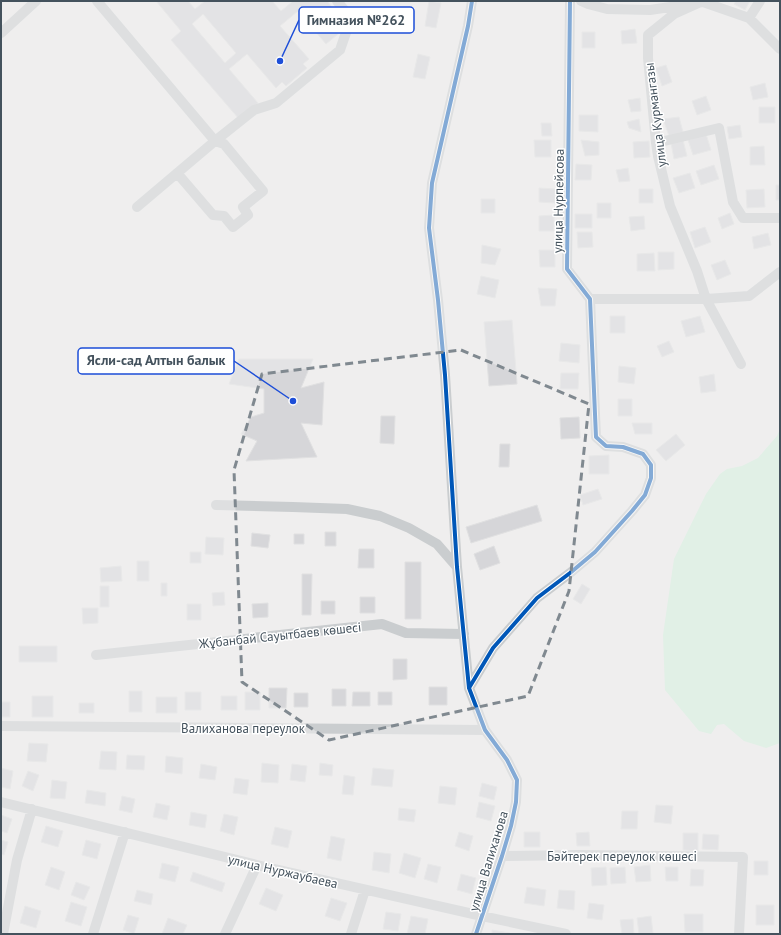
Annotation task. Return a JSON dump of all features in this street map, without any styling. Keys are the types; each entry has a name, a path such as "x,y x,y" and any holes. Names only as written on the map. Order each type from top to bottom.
{"street":[{"path":"1,34 36,1"},
{"path":"97,1 215,141 224,144 263,191 242,208 248,215 233,227 224,216 213,215 178,172"},
{"path":"137,207 254,110 276,103 340,50 351,18 336,1"},
{"name":"улица Валиханова","path":"472,1 466,34 432,183 429,228 445,375 457,567 469,688 485,730 507,760 517,780 516,802 511,826 476,934"},
{"name":"улица Нурпейсова","path":"570,1 567,269 590,298"},
{"path":"582,1 607,9 650,10 703,1 750,18 780,50"},
{"name":"улица Курмангазы","path":"703,1 674,14 648,35 648,58 656,143 670,206 697,271 706,299 741,364"},
{"path":"750,18 760,1"},
{"path":"656,143 719,128 733,202 743,218 780,218"},
{"path":"469,688 493,648 537,598 595,552 645,495 651,478 650,465 643,454 623,447 606,446 596,437 590,298 706,299 749,296 780,272"},
{"path":"216,505 348,510 380,516 409,528 437,544 457,567"},
{"name":"Жұбанбай Сауытбаев көшесі","path":"96,655 382,624 406,633 464,634"},
{"name":"Валиханова переулок","path":"1,726 485,730"},
{"name":"улица Нуржаубаева","path":"1,802 257,865 566,934"},
{"path":"3,934 17,860 32,809"},
{"path":"93,934 125,832"},
{"name":"Бәйтерек переулок көшесі","path":"502,856 577,855 743,858 739,934"},
{"path":"225,934 257,865"},
{"path":"351,934 365,890"}],"highlighted area":[{"path":"461,350 589,404 569,591 528,696 329,740 242,682 234,470 262,374"}],"green space":[{"path":"780,429 780,743 766,748 744,741 724,724 717,725 711,734 699,731 665,690 663,635 674,559 706,494 720,474 727,469 742,466 758,458 777,436"}],"building":[{"path":"156,1 188,1 195,9 205,1 272,1 281,11 292,2 291,1 327,1 348,26 326,44 298,11 280,26 309,59 303,64 307,68 286,86 282,82 276,88 247,54 229,69 258,103 239,119 171,40 181,31","holes":["203,14 236,53 225,63 192,24"]},
{"path":"429,1 441,3 436,28 425,26"},
{"path":"736,1 750,1 745,10 734,4"},
{"path":"635,29 637,43 622,44 621,31"},
{"path":"582,32 595,32 595,48 582,48"},
{"path":"418,54 430,57 425,79 413,77"},
{"path":"666,65 672,82 662,86 656,68"},
{"path":"765,83 768,97 753,100 750,87"},
{"path":"706,96 711,110 697,115 692,101"},
{"path":"640,98 641,111 631,112 628,100"},
{"path":"759,107 775,107 775,123 759,123"},
{"path":"579,115 598,115 598,132 579,131"},
{"path":"679,117 683,132 669,136 663,119"},
{"path":"639,119 641,132 629,128 627,122"},
{"path":"541,123 551,123 552,136 542,136"},
{"path":"740,125 742,137 729,139 727,127"},
{"path":"706,134 711,150 693,155 688,140"},
{"path":"534,140 551,140 551,157 535,157"},
{"path":"581,140 599,142 599,155 585,156"},
{"path":"683,140 687,156 674,159 671,143"},
{"path":"649,141 650,157 634,158 633,142"},
{"path":"764,146 765,165 750,165 750,147"},
{"path":"576,164 592,165 591,180 575,180"},
{"path":"714,165 719,179 701,185 696,171"},
{"path":"628,168 630,181 619,182 616,170"},
{"path":"690,173 695,188 679,193 673,178"},
{"path":"776,185 780,185 780,200 776,200"},
{"path":"539,188 555,189 555,203 539,202"},
{"path":"639,189 653,189 653,203 639,203"},
{"path":"764,189 765,207 747,208 746,190"},
{"path":"481,199 495,199 495,213 481,213"},
{"path":"597,203 611,203 611,218 597,218"},
{"path":"730,213 734,224 722,229 718,218"},
{"path":"575,214 592,214 592,228 575,228"},
{"path":"554,215 554,231 539,231 539,216"},
{"path":"644,216 645,229 631,231 629,217"},
{"path":"705,227 711,242 695,248 690,232"},
{"path":"577,232 592,232 593,247 578,248"},
{"path":"768,233 771,245 754,249 752,237"},
{"path":"482,245 501,249 495,265 481,263"},
{"path":"539,250 555,250 555,267 540,267"},
{"path":"658,252 674,252 674,269 658,270"},
{"path":"654,253 655,271 637,271 637,254"},
{"path":"725,260 731,274 717,280 711,265"},
{"path":"481,276 499,280 495,298 477,294"},
{"path":"538,288 557,289 555,306 541,306"},
{"path":"610,316 625,316 625,333 610,333"},
{"path":"700,316 705,332 686,337 681,321"},
{"path":"512,320 517,384 489,386 484,322"},
{"path":"669,341 674,352 662,357 657,346"},
{"path":"561,343 580,345 579,363 559,361"},
{"path":"239,359 313,359 301,388 324,382 322,425 301,423 317,457 246,461 257,441 241,434 251,417 264,413 264,389 229,384"},
{"path":"619,366 636,368 634,384 618,382"},
{"path":"561,373 579,373 578,389 560,389"},
{"path":"714,374 716,391 701,393 699,377"},
{"path":"618,399 632,399 632,416 618,416"},
{"path":"381,416 395,416 394,444 380,443"},
{"path":"579,417 580,438 561,439 560,418"},
{"path":"632,423 652,423 652,434 635,434"},
{"path":"676,434 685,445 666,461 656,450"},
{"path":"500,444 510,444 509,467 499,467"},
{"path":"609,455 609,474 589,474 589,456"},
{"path":"598,489 602,499 583,505 580,495"},
{"path":"537,505 542,521 471,543 466,527"},
{"path":"325,532 336,532 336,546 325,546"},
{"path":"252,533 270,535 268,548 251,546"},
{"path":"294,534 304,534 304,544 294,544"},
{"path":"206,537 224,538 223,555 205,554"},
{"path":"494,546 500,563 480,570 474,554"},
{"path":"359,549 374,549 374,568 358,568"},
{"path":"190,552 201,552 201,563 190,563"},
{"path":"137,561 149,561 149,581 137,581"},
{"path":"405,562 421,562 421,619 405,619"},
{"path":"121,566 122,581 101,582 100,568"},
{"path":"302,574 312,574 311,615 302,615"},
{"path":"161,583 167,583 167,596 161,596"},
{"path":"582,584 590,589 581,604 573,599"},
{"path":"100,586 109,586 109,607 100,607"},
{"path":"224,592 225,605 213,606 212,593"},
{"path":"360,597 375,597 375,613 360,613"},
{"path":"321,601 335,601 335,614 321,614"},
{"path":"268,603 268,617 253,618 252,604"},
{"path":"187,604 201,604 201,620 187,620"},
{"path":"82,608 98,608 98,623 83,624"},
{"path":"19,646 57,646 57,662 19,662"},
{"path":"393,659 407,659 407,679 393,680"},
{"path":"429,687 447,687 447,705 429,705"},
{"path":"269,688 287,688 286,708 269,708"},
{"path":"332,689 346,689 346,706 332,706"},
{"path":"129,691 142,691 142,712 129,712"},
{"path":"185,692 201,692 201,710 185,710"},
{"path":"245,692 260,692 260,710 245,710"},
{"path":"353,692 370,692 370,706 352,706"},
{"path":"378,692 392,692 392,705 378,705"},
{"path":"294,693 308,693 308,707 294,707"},
{"path":"32,696 53,696 53,717 32,717"},
{"path":"221,696 237,696 237,710 221,710"},
{"path":"156,697 177,697 177,713 156,713"},
{"path":"1,702 10,702 10,717 1,717"},
{"path":"79,703 94,703 94,713 79,713"},
{"path":"29,743 48,744 46,762 27,761"},
{"path":"101,751 117,752 116,770 99,769"},
{"path":"127,755 145,756 144,770 126,769"},
{"path":"166,756 183,758 182,774 165,772"},
{"path":"262,763 279,765 278,783 261,782"},
{"path":"320,763 333,765 332,776 319,775"},
{"path":"201,764 217,767 215,780 199,778"},
{"path":"292,764 307,766 305,782 290,780"},
{"path":"1,768 13,771 10,789 1,787"},
{"path":"373,768 394,770 392,787 371,785"},
{"path":"28,771 39,775 33,791 22,786"},
{"path":"344,775 355,777 353,795 342,794"},
{"path":"235,778 249,780 247,795 233,793"},
{"path":"52,780 67,782 65,799 50,798"},
{"path":"482,783 497,787 494,800 479,796"},
{"path":"440,786 457,788 455,805 438,803"},
{"path":"87,790 106,793 105,806 85,803"},
{"path":"122,796 135,799 132,813 119,810"},
{"path":"479,802 495,806 491,821 476,817"},
{"path":"156,803 170,806 167,820 153,817"},
{"path":"656,805 673,806 671,824 654,822"},
{"path":"399,808 416,810 414,822 398,820"},
{"path":"622,811 638,811 637,829 621,829"},
{"path":"191,812 207,815 205,828 189,825"},
{"path":"224,814 238,817 234,835 220,831"},
{"path":"1,815 12,819 7,833 1,831"},
{"path":"46,826 63,831 58,847 41,842"},
{"path":"275,827 292,831 288,848 271,844"},
{"path":"459,832 473,836 469,851 455,846"},
{"path":"524,832 540,832 540,847 524,847"},
{"path":"589,832 590,846 577,846 576,833"},
{"path":"683,833 698,833 698,851 683,850"},
{"path":"703,834 719,835 718,850 702,849"},
{"path":"331,836 345,839 341,861 327,858"},
{"path":"1,840 8,842 4,855 1,854"},
{"path":"86,840 101,844 97,859 82,855"},
{"path":"374,852 391,854 389,873 372,870"},
{"path":"404,853 421,858 415,878 399,873"},
{"path":"754,861 768,861 768,875 754,875"},
{"path":"162,863 179,867 175,882 159,878"},
{"path":"428,864 441,867 437,883 424,879"},
{"path":"650,865 651,881 636,882 634,867"},
{"path":"51,867 65,872 59,890 45,885"},
{"path":"606,867 607,885 592,886 591,868"},
{"path":"625,867 626,883 611,884 610,868"},
{"path":"665,867 678,867 678,881 666,881"},
{"path":"691,869 704,870 703,886 690,886"},
{"path":"193,872 225,883 222,892 190,881"},
{"path":"461,874 476,878 472,894 457,890"},
{"path":"76,882 90,887 84,900 71,895"},
{"path":"527,887 546,890 544,906 524,903"},
{"path":"266,888 283,895 276,911 259,904"},
{"path":"137,890 153,894 151,905 134,901"},
{"path":"559,890 575,891 574,910 557,908"},
{"path":"331,898 347,903 340,921 325,916"},
{"path":"71,902 87,907 81,926 65,921"},
{"path":"589,903 604,905 602,920 587,918"},
{"path":"756,905 774,905 774,925 756,925"},
{"path":"25,906 41,911 36,928 20,923"},
{"path":"386,912 401,914 398,931 383,929"},
{"path":"684,914 703,914 703,932 685,932"},
{"path":"128,915 139,918 134,934 123,930"},
{"path":"411,916 428,919 425,934 407,934"},
{"path":"651,916 653,933 639,934 637,918"},
{"path":"168,918 187,925 183,934 162,934"},
{"path":"633,919 634,934 622,934 620,920"},
{"path":"492,930 510,933 492,934"}],"cycle path":[{"path":"472,1 468,26 432,183 429,228 445,375 457,567 469,688 485,730 507,760 517,780 516,802 511,826 476,934"},
{"path":"469,688 493,648 537,598 595,552 645,495 651,478 651,465 643,454 623,447 606,446 596,437 590,299 567,269 570,1"}],"place":[{"name":"Гимназия №262","path":"280,61"},
{"name":"Ясли-сад Алтын балык","path":"293,401"}]}
